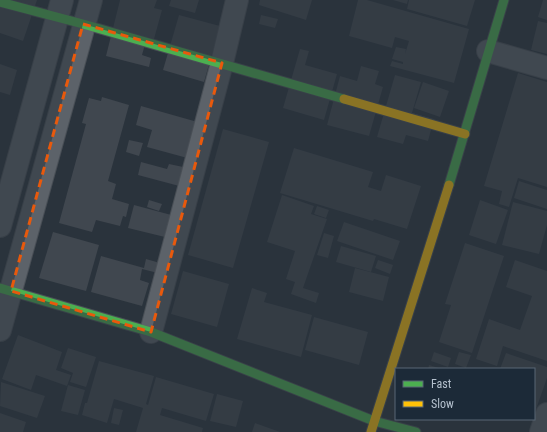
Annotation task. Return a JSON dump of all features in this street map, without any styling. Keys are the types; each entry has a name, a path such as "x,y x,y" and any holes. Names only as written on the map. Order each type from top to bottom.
{"street":[{"path":"0,330 6,290 91,0"},
{"path":"151,332 222,64 237,0"},
{"path":"371,432 465,134 488,50 504,0"},
{"path":"0,2 60,9 83,24 465,134"},
{"path":"0,226 60,9"},
{"path":"488,50 547,68"},
{"path":"6,290 151,332 374,421 416,432"},
{"path":"541,432 547,414"}],"highlighted area":[{"path":"83,24 222,63 151,332 11,291"}],"building":[{"path":"0,0 37,0 23,41 0,33"},
{"path":"120,0 157,0 154,8 162,10 154,39 147,37 142,55 151,58 149,67 106,56"},
{"path":"171,0 199,0 195,13 169,6"},
{"path":"260,0 312,0 306,20 259,5"},
{"path":"358,0 367,0 469,29 454,83 390,66 392,61 403,64 403,62 392,59 396,47 406,49 405,54 409,41 395,37 392,48 349,36"},
{"path":"393,0 408,0 407,4"},
{"path":"409,0 475,0 467,26 407,9"},
{"path":"543,0 547,0 547,20 538,17"},
{"path":"179,15 220,26 204,82 163,70"},
{"path":"261,15 278,19 275,28 259,24"},
{"path":"538,21 547,23 547,54 531,50"},
{"path":"300,49 309,51 305,65 337,74 324,120 283,108"},
{"path":"0,64 17,70 10,95 0,92"},
{"path":"361,66 379,71 375,84 383,87 369,136 327,125 340,76 357,81"},
{"path":"518,73 547,82 547,187 518,178 509,207 499,204 502,191 484,186"},
{"path":"395,75 421,82 412,113 434,119 428,141 406,135 403,144 377,137"},
{"path":"423,82 449,91 440,117 414,108"},
{"path":"102,97 129,105 108,181 116,184 112,199 129,204 126,217 123,216 120,226 96,220 92,232 59,223 86,124 82,123 89,98 101,101"},
{"path":"141,106 201,123 191,159 147,147 152,130 136,125"},
{"path":"223,129 269,142 233,268 188,255"},
{"path":"129,140 143,143 139,156 126,152"},
{"path":"294,148 373,172 368,187 381,191 386,175 421,186 407,229 374,219 373,221 280,193"},
{"path":"141,162 167,169 169,164 188,168 183,187 138,175"},
{"path":"519,181 547,190 547,209 514,198"},
{"path":"282,195 314,206 311,214 327,219 303,288 319,293 316,303 291,294 295,282 286,279 295,251 267,242"},
{"path":"149,200 162,204 159,211 147,207"},
{"path":"480,200 508,210 496,244 469,235"},
{"path":"513,202 547,211 547,225 539,254 502,245"},
{"path":"134,205 175,216 169,238 128,228"},
{"path":"317,206 329,210 326,218 314,214"},
{"path":"344,222 400,241 393,260 337,241"},
{"path":"53,232 99,245 86,291 39,278"},
{"path":"324,233 334,236 328,258 317,255"},
{"path":"465,243 504,256 472,353 439,342 451,305 445,304"},
{"path":"341,246 376,256 371,272 336,262"},
{"path":"101,256 144,268 146,259 160,263 158,273 142,269 140,280 149,283 142,306 91,292"},
{"path":"378,260 393,265 390,274 375,268"},
{"path":"515,260 547,271 547,361 503,346 497,366 476,359 489,319 520,330 532,296 506,287"},
{"path":"355,268 389,277 383,301 349,292"},
{"path":"183,271 229,284 217,327 171,314"},
{"path":"252,288 267,293 264,302 312,315 301,357 237,339"},
{"path":"314,317 368,332 359,365 305,350"},
{"path":"18,335 62,352 56,370 71,375 67,386 36,375 31,390 2,379"},
{"path":"68,348 96,357 86,387 70,382 73,373 61,368"},
{"path":"434,352 451,358 448,367 431,361"},
{"path":"459,352 471,355 466,368 455,364"},
{"path":"506,353 547,367 547,378 535,412 535,368 500,368"},
{"path":"99,361 154,376 146,404 148,405 156,377 214,394 206,421 162,408 160,415 203,428 202,432 136,432 143,408 114,399 107,423 82,415"},
{"path":"429,365 439,368 428,368"},
{"path":"1,382 45,396 37,418 0,406"},
{"path":"68,385 85,390 78,415 61,411"},
{"path":"217,394 243,401 236,427 210,421"},
{"path":"114,408 123,410 119,425 111,423"},
{"path":"0,413 26,422 23,432 0,432"},
{"path":"255,423 280,432 252,432"}],"traffic: fast":[{"path":"449,185 504,0"},
{"path":"0,2 83,24 344,99"},
{"path":"0,288 151,332 374,421 416,432"}],"traffic: slow":[{"path":"344,99 465,134"},
{"path":"371,432 449,185"}]}
